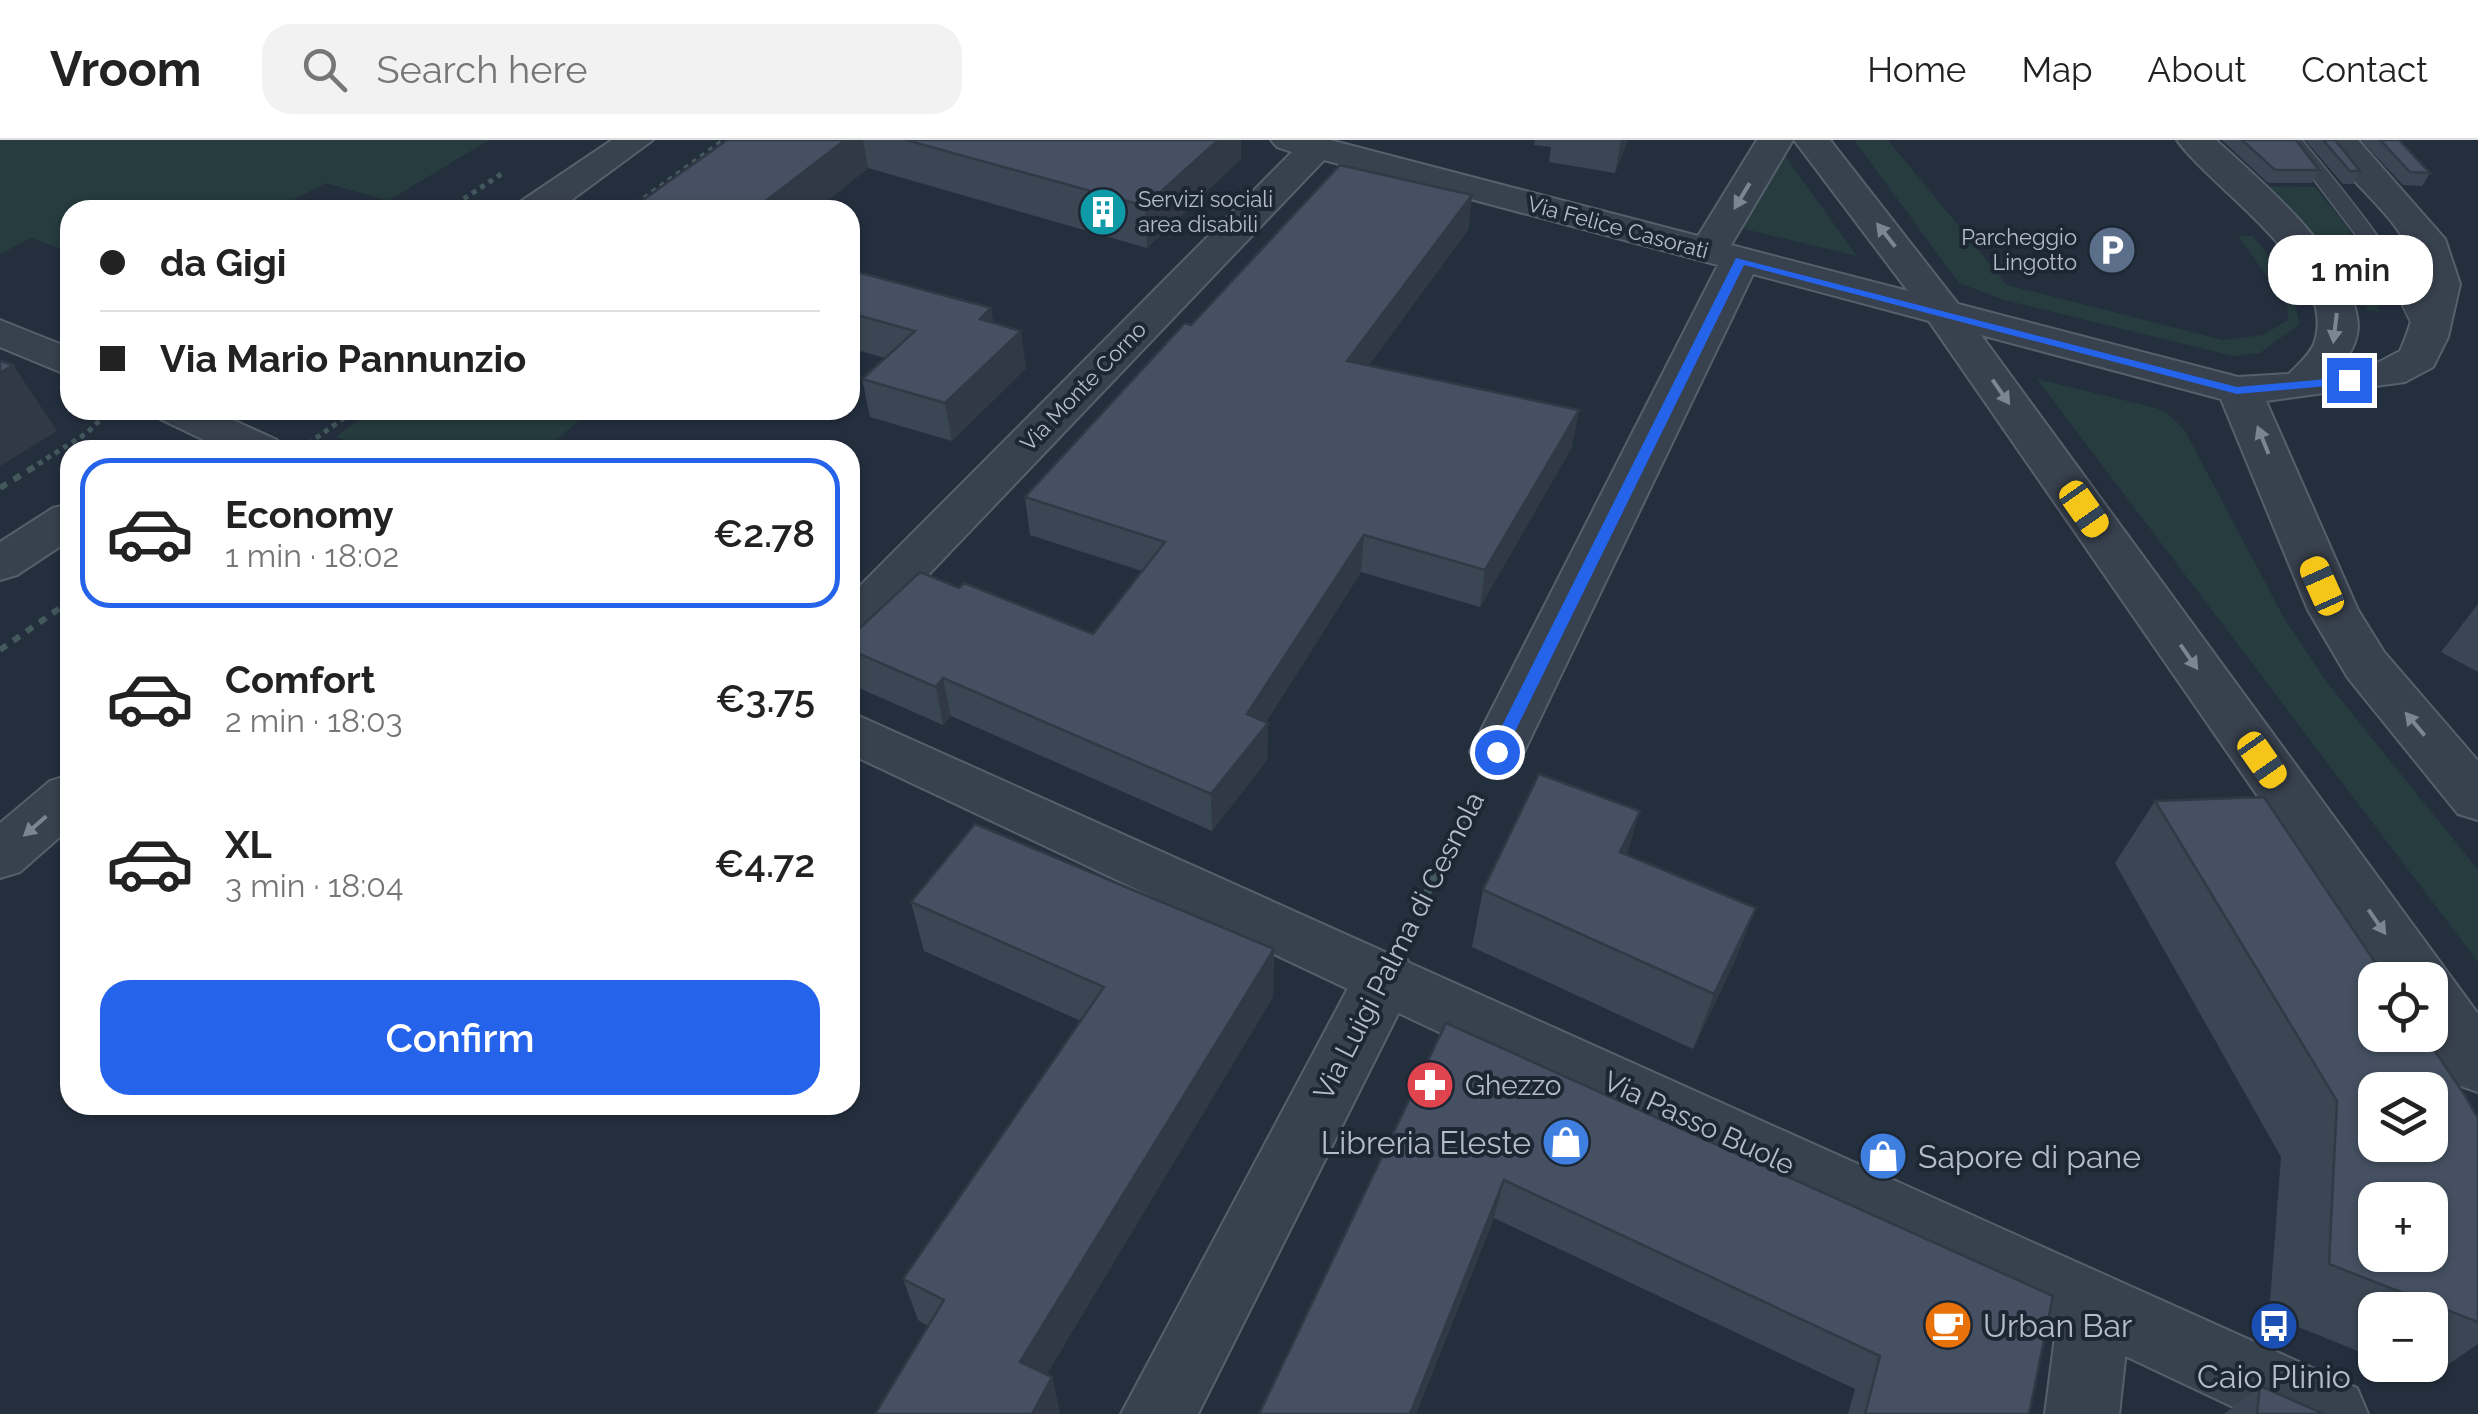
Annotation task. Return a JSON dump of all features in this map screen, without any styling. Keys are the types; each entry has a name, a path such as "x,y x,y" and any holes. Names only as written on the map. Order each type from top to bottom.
{"street":[{"path":"548,200 635,140"},
{"path":"1497,752 1775,140"},
{"path":"1812,140 1943,314 2405,962"},
{"path":"2195,140 2250,191 2326,281 2339,315 2335,343 2302,386"},
{"path":"2338,140 2426,239 2437,268 2439,300 2427,337"},
{"name":"Via Felice Casorati","path":"1303,144 2237,390 2302,386 2390,373 2418,358 2427,337"},
{"name":"Via Monte Corno","path":"860,615 1303,144"},
{"path":"0,332 60,359"},
{"path":"2237,390 2252,413 2310,560 2341,624 2366,665 2478,799"},
{"path":"184,440 205,420"},
{"path":"215,420 246,440"},
{"path":"0,564 60,525"},
{"name":"Via Passo Buole","path":"860,735 2331,1414"},
{"path":"0,856 60,805"},
{"name":"Via Luigi Palma di Cesnola","path":"1158,1414 1385,978"},
{"path":"2448,1022 2478,1064"},
{"path":"2082,1414 2095,1306"}],"lane":[{"path":"2211,140 2250,191"},
{"path":"2293,140 2400,280 2427,337"},
{"path":"2330,186 2396,206"}],"path":[{"path":"642,200 724,140"},
{"path":"77,440 100,420"},
{"path":"312,440 342,420"},
{"path":"0,488 60,451"},
{"path":"0,650 60,608"},
{"name":"Via Luigi Palma di Cesnola","path":"1385,978 1497,752"}],"green space":[{"path":"0,140 489,140 390,200 326,183 293,200 60,200 60,248 31,238 0,254"},
{"path":"1854,140 1888,140 2007,285 2223,340 2263,335 2288,320 2287,304 2238,236 2253,236 2292,286 2299,324 2260,353 2233,356 2004,300 1959,283"},
{"path":"1785,156 1857,256 1740,228"},
{"path":"2258,186 2315,187 2349,229 2378,302 2378,312 2367,310 2363,291 2353,276"},
{"path":"2037,379 2156,408 2184,429 2284,618 2326,681 2478,870 2478,962"},
{"path":"359,420 580,420 556,440 336,437"}],"building":[{"path":"727,140 845,140 767,200 643,200"},
{"path":"906,140 1218,140 1145,206"},
{"path":"2242,140 2296,140 2319,170 2275,170"},
{"path":"2323,140 2335,140 2360,171 2350,171"},
{"path":"2380,140 2399,140 2430,173 2410,172"},
{"path":"1340,165 1472,195 1347,361 1579,410 1485,570 1364,535 1247,714 1268,723 1211,794 943,678 936,687 860,654 860,628 920,572 959,588 964,583 1093,634 1165,542 1025,497 1185,323 1191,325"},
{"path":"860,273 991,308 980,319 1021,331 945,403 862,379 915,331 860,316"},
{"path":"0,361 13,365 0,373"},
{"path":"1539,774 1640,811 1620,852 1756,908 1714,994 1483,890"},
{"path":"2264,797 2375,962 2358,962 2358,1052 2436,1052 2464,1094 2478,1118 2478,1322 2448,1310 2448,1292 2401,1292 2329,1264 2337,1101 2155,801"},
{"path":"975,824 1274,949 1020,1362 1052,1377 1032,1414 875,1414 944,1300 903,1279 1104,987 911,902"},
{"path":"1446,1023 2053,1296 2029,1414 1865,1414 1880,1356 1504,1180 1410,1414 1259,1414"},
{"path":"2260,1386 2324,1414 2257,1414"}],"place":[{"name":"Servizi sociali area disabili","path":"1103,212"},
{"name":"Parcheggio Lingotto","path":"2112,250"},
{"name":"Ghezzo","path":"1430,1085"},
{"name":"Libreria Eleste","path":"1566,1142"},
{"name":"Sapore di pane","path":"1883,1156"},
{"name":"Urban Bar","path":"1948,1325"},
{"name":"Caio Plinio","path":"2274,1326"}],"route":[{"path":"1497,752 1740,260 2237,390 2272,390 2349,380"}]}
